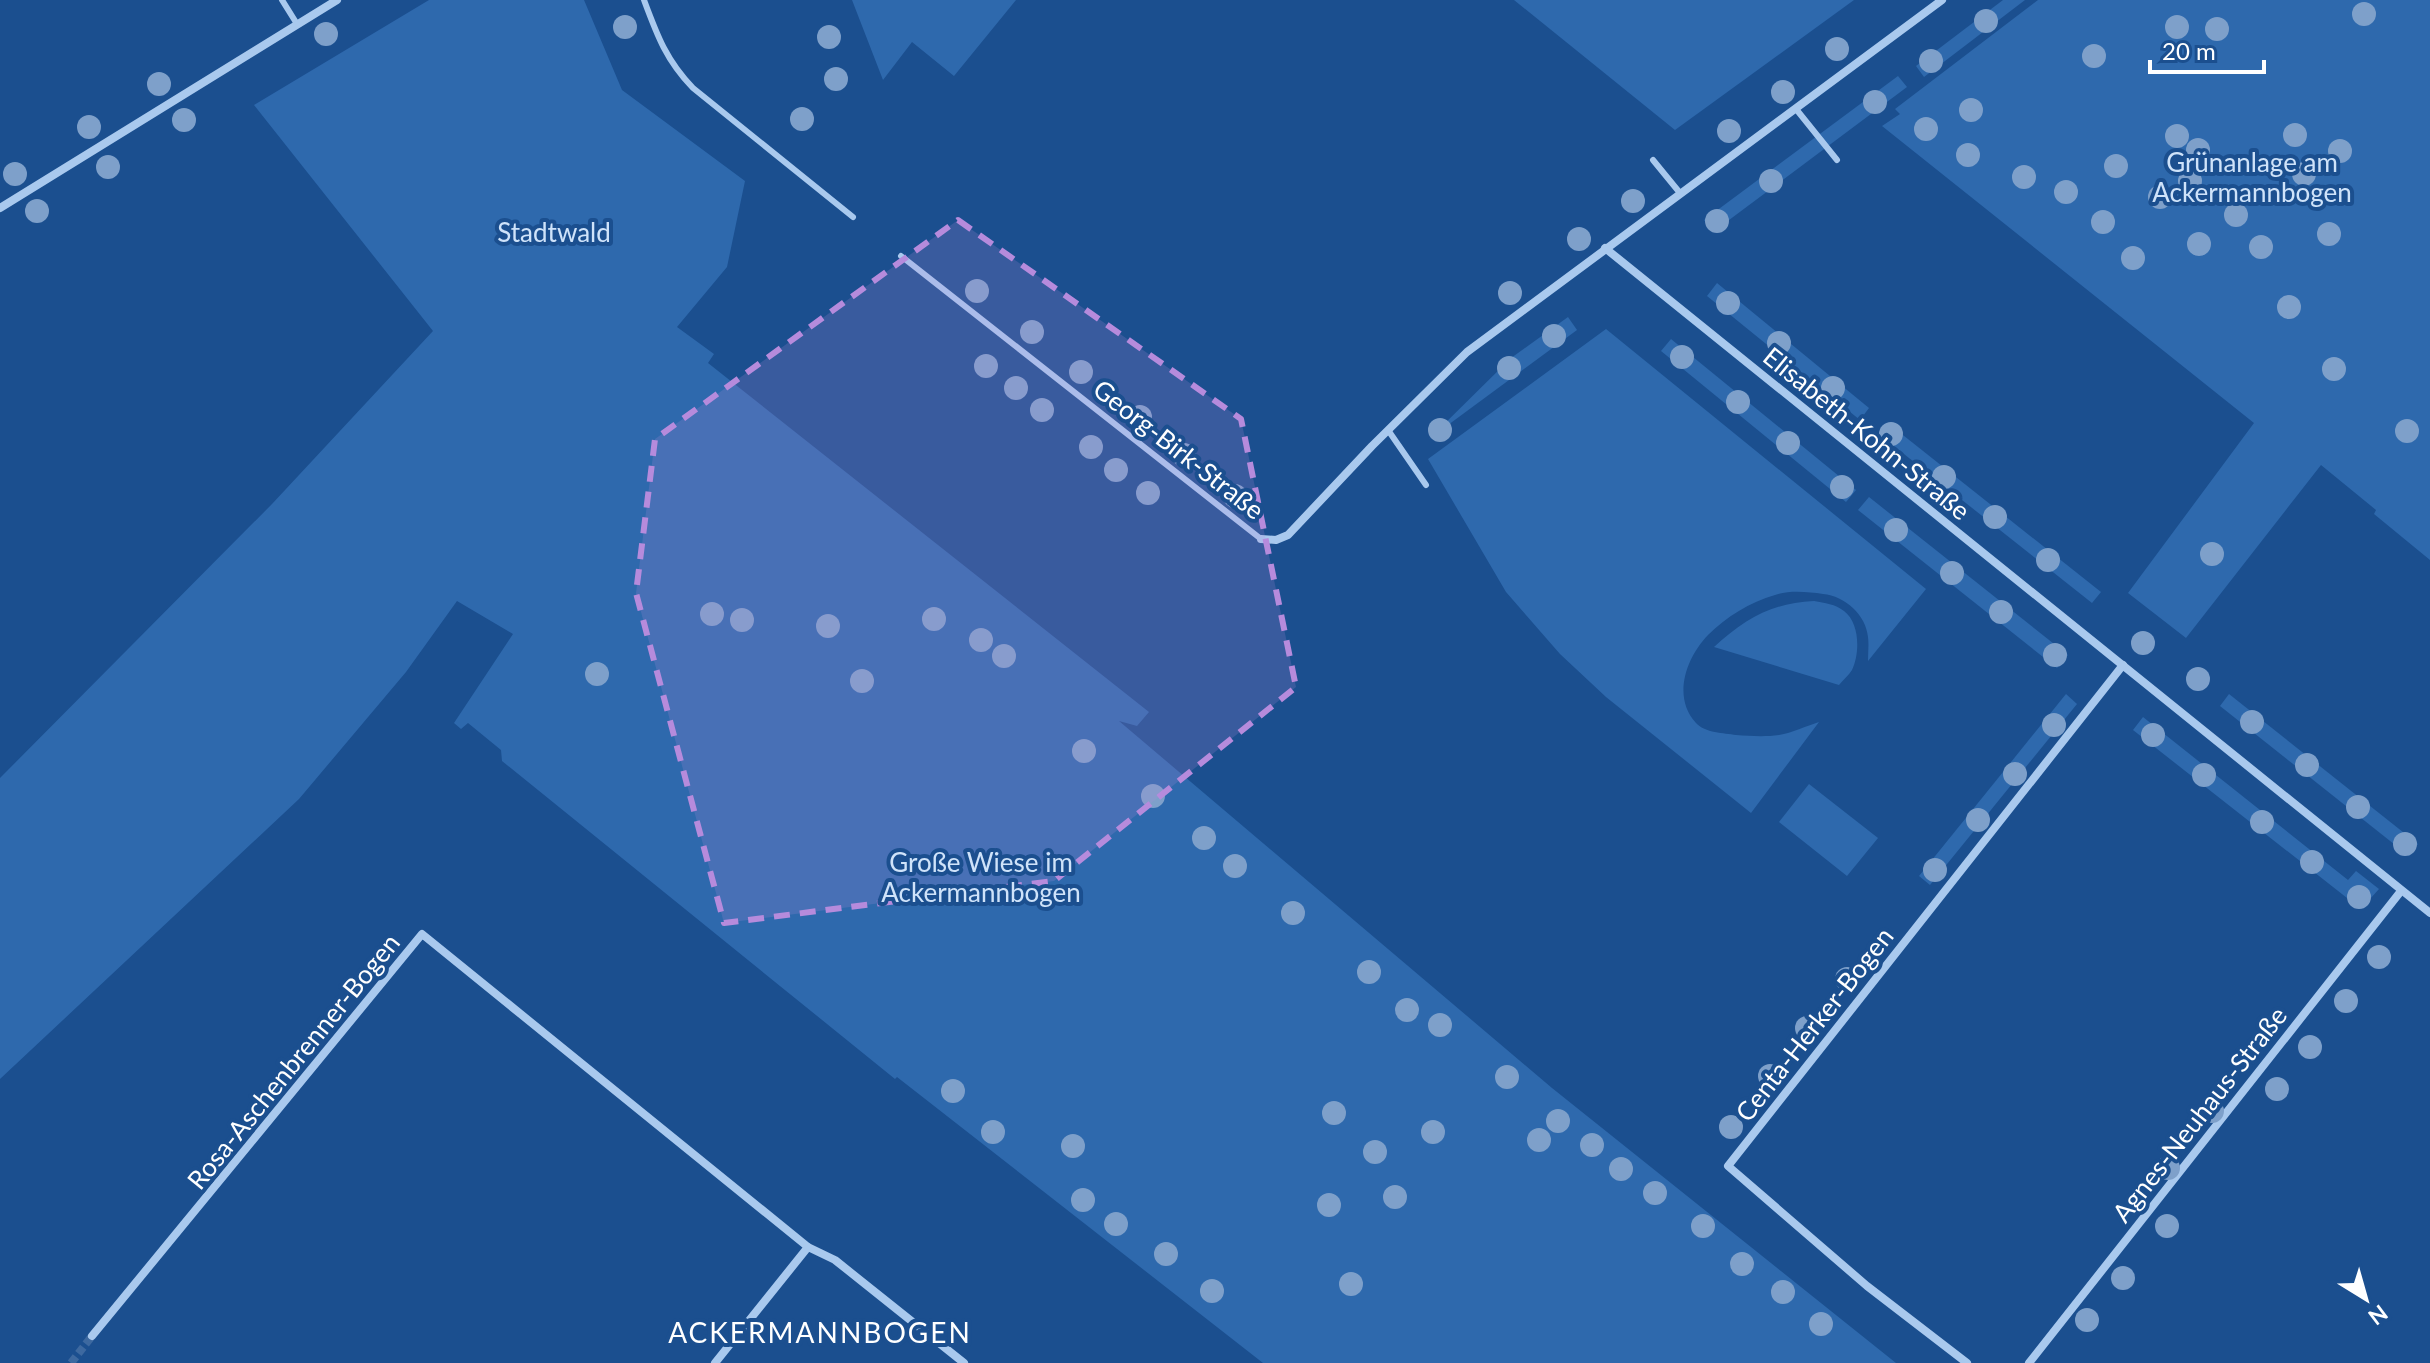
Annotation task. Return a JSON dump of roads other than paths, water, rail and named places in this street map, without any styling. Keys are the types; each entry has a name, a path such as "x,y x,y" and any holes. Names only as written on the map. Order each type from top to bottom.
{"street":[{"path":"0,208 337,0"},
{"path":"1605,248 1942,0"},
{"name":"Georg-Birk-Straße","path":"1261,539 1276,540 1288,535 1467,352 1605,248"},
{"name":"Elisabeth-Kohn-Straße","path":"1605,248 2430,913"},
{"name":"Centa-Herker-Bogen","path":"1967,1363 1867,1286 1728,1166 2123,665"},
{"name":"Agnes-Neuhaus-Straße","path":"2029,1363 2401,891"},
{"name":"Rosa-Aschenbrenner-Bogen","path":"92,1336 422,934 808,1247"},
{"path":"715,1363 808,1247 835,1260 964,1363"}],"lane":[{"path":"282,0 297,24"},
{"path":"644,0 659,42 676,71 853,217"},
{"path":"1796,109 1837,160"},
{"path":"1653,160 1680,193"},
{"name":"Georg-Birk-Straße","path":"901,256 1261,539"},
{"path":"1388,430 1426,485"}],"tunnel":[{"path":"71,1363 92,1336"}],"district":[{"name":"ACKERMANNBOGEN","path":"820,1332"}],"park label":[{"name":"Grünanlage am Ackermannbogen","path":"2252,177"},
{"name":"Stadtwald","path":"554,232"},
{"name":"Große Wiese im Ackermannbogen","path":"981,877"}]}
